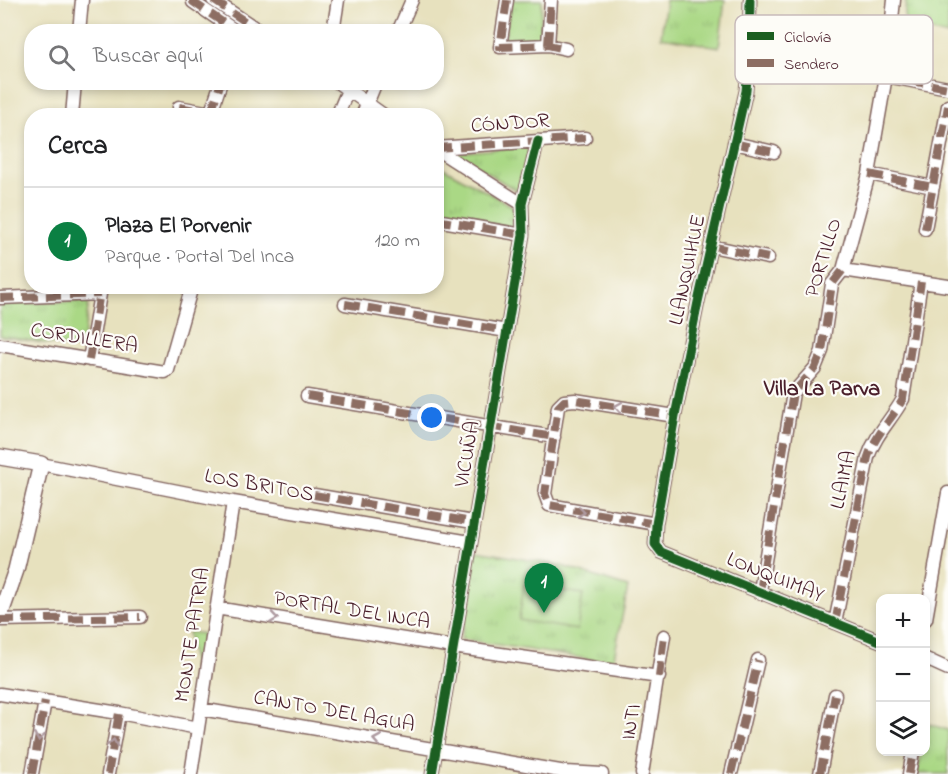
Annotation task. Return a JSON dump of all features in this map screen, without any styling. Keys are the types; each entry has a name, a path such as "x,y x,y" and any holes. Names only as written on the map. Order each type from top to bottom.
{"street":[{"path":"80,24 82,0"},
{"path":"213,0 247,24"},
{"path":"334,24 338,0"},
{"path":"402,24 412,0"},
{"path":"507,0 500,47 548,45 566,49"},
{"path":"548,45 551,0"},
{"name":"LLANQUIHUE","path":"750,0 750,15"},
{"name":"PORTILLO","path":"892,15 894,0"},
{"path":"193,1 226,24"},
{"name":"LLANQUIHUE","path":"656,547 654,540 656,524 675,416 746,84"},
{"name":"PORTILLO","path":"760,591 793,393 814,368 822,351 832,284 843,270 869,174 885,84"},
{"path":"927,84 948,88"},
{"path":"73,108 74,90"},
{"path":"212,108 218,90"},
{"path":"339,108 342,90"},
{"path":"347,90 363,108"},
{"path":"366,108 373,90"},
{"path":"925,229 948,106"},
{"path":"179,107 187,108"},
{"name":"CÓNDOR","path":"444,147 585,138"},
{"name":"VICUÑA","path":"432,774 523,235 522,204 538,141"},
{"path":"734,143 774,152"},
{"path":"444,153 522,204"},
{"path":"869,174 933,187"},
{"path":"444,221 523,235"},
{"path":"711,246 768,258"},
{"path":"843,270 948,286"},
{"name":"LLAIMA","path":"835,622 872,443 903,399 921,282"},
{"path":"0,298 50,294"},
{"path":"89,360 99,294"},
{"name":"CORDILLERA","path":"0,345 161,372 168,370 190,294"},
{"path":"345,304 507,331"},
{"path":"307,396 554,437"},
{"path":"656,524 554,508 549,505 545,494 558,407 564,401 575,400 675,416"},
{"path":"0,457 41,464 16,570 0,618 140,617"},
{"name":"LOS BRITOS","path":"41,464 233,502 470,542"},
{"path":"930,596 948,494"},
{"path":"314,495 473,522"},
{"name":"MONTE PATRIA","path":"191,774 233,502"},
{"name":"LONQUIMAY","path":"656,547 661,552 876,639"},
{"name":"PORTAL DEL INCA","path":"216,608 453,647 659,677"},
{"name":"INTI","path":"642,774 664,636"},
{"path":"731,774 758,660"},
{"path":"930,661 948,669"},
{"path":"0,694 198,728"},
{"path":"820,774 835,695"},
{"path":"32,774 45,701"},
{"name":"CANTO DEL AGUA","path":"201,709 566,772 603,774"},
{"path":"108,774 119,713"},
{"path":"909,774 913,756"}],"green space":[{"path":"511,0 542,0 540,41 504,42"},
{"path":"666,0 725,0 719,47 661,37"},
{"path":"906,0 948,0 948,36 933,32 933,15 905,15"},
{"path":"529,146 522,194 455,153"},
{"path":"444,168 514,207 511,228 444,215"},
{"path":"89,301 82,349 0,336 0,304"},
{"path":"476,551 559,565 628,587 613,663 461,639"},
{"path":"524,585 583,594 577,630 519,620"},
{"path":"188,632 204,634 196,684"},
{"path":"930,724 948,730 948,774 917,774 921,756 930,756"}],"marked path":[{"path":"193,0 225,24"},
{"path":"213,0 249,24"},
{"path":"507,0 500,47 548,45 566,49"},
{"path":"548,45 551,0"},
{"path":"927,84 948,88"},
{"path":"212,108 218,90"},
{"path":"925,229 948,106"},
{"path":"179,107 184,108"},
{"path":"444,147 585,138"},
{"path":"734,143 774,152"},
{"path":"869,174 933,187"},
{"path":"444,221 523,235"},
{"path":"711,246 768,258"},
{"path":"760,591 793,393 815,368 822,351 832,284 843,270"},
{"path":"835,623 868,457 875,441 903,399 921,282"},
{"path":"0,298 100,294"},
{"path":"89,360 100,294"},
{"path":"345,304 507,331"},
{"path":"307,396 554,437"},
{"path":"656,524 549,505 545,494 558,407 564,401 575,400 675,416"},
{"path":"314,495 473,522"},
{"path":"0,620 140,617"},
{"path":"659,677 664,636"},
{"path":"731,774 758,660"},
{"path":"820,774 835,695"},
{"path":"32,774 45,701"},
{"path":"108,774 119,713"},
{"path":"909,774 912,756"}],"cycle path":[{"path":"750,0 750,15"},
{"path":"747,84 675,416 656,524 655,544 661,552 876,639"},
{"path":"432,774 523,235 522,204 538,141"}],"place":[{"name":"Plaza El Porvenir","path":"544,613"}],"district":[{"name":"Villa La Parva","path":"822,390"}]}
